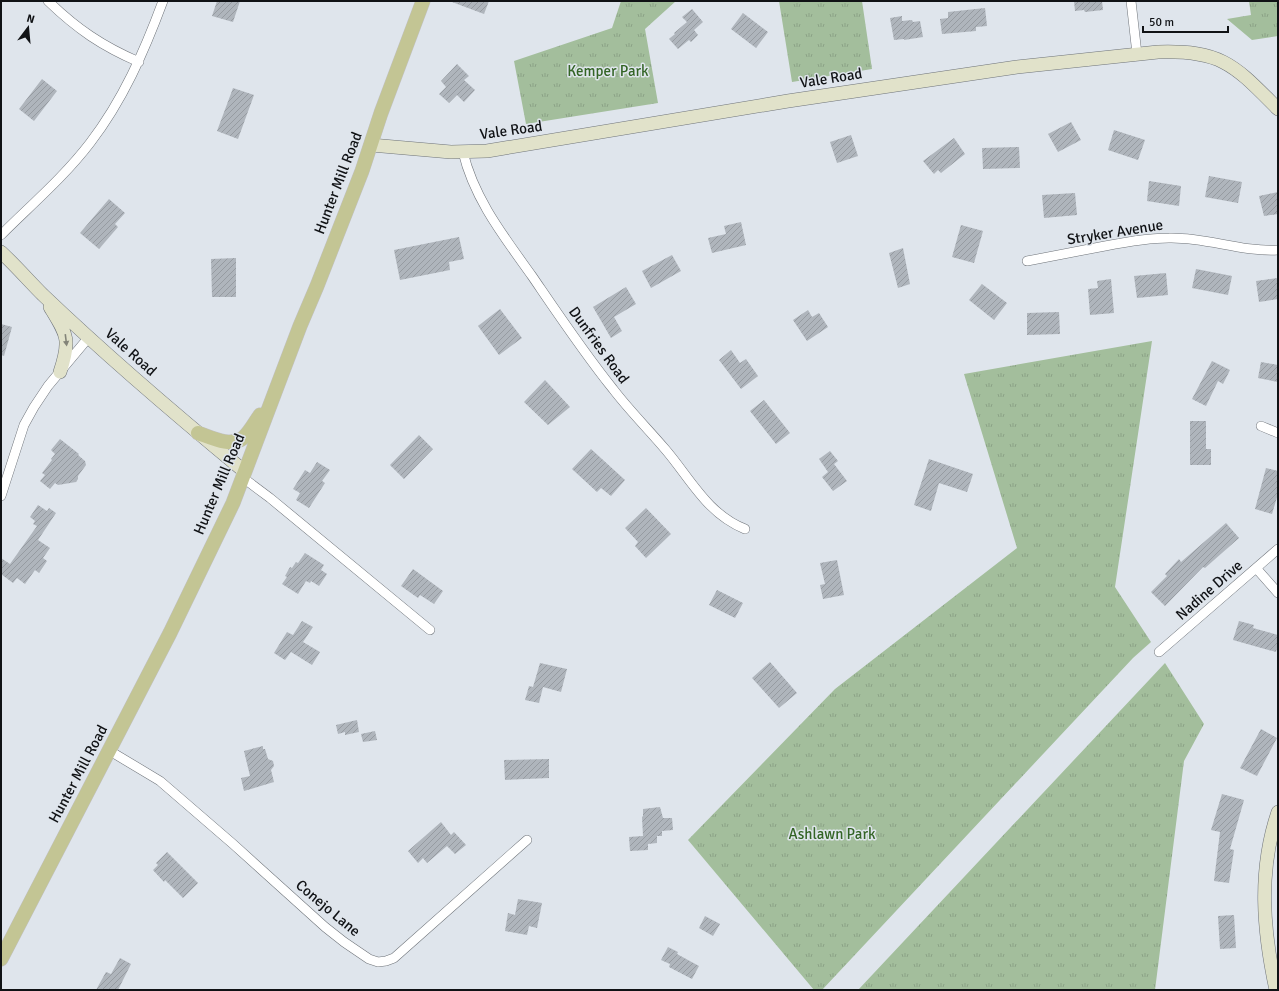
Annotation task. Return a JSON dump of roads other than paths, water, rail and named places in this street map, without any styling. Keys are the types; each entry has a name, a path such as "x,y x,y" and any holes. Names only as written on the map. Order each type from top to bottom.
{"main road":[{"name":"Hunter Mill Road","path":"1,960 170,634 233,503 362,171 423,1"},
{"name":"Vale Road","path":"371,145 463,152 487,151 781,102 1010,68 1137,54 1180,51 1200,53 1215,57 1229,64 1242,73 1278,109"},
{"name":"Vale Road","path":"1,252 42,294 243,474"},
{"path":"42,294 66,336 67,348 60,372"},
{"path":"198,433 218,440 230,442 240,440 247,434 273,397"},
{"path":"1276,990 1265,929 1264,898 1267,854 1278,812"}],"street":[{"path":"48,1 92,39 139,62"},
{"path":"1,235 65,173 110,116 126,88 148,43 163,1"},
{"path":"1131,1 1137,54"},
{"name":"Dunfries Road","path":"463,152 475,188 492,218 584,351 613,390 666,450 710,506 734,525 745,529"},
{"name":"Stryker Avenue","path":"1027,261 1145,239 1169,238 1202,240 1243,249 1262,251 1278,250"},
{"path":"1,496 24,425 34,407 89,336"},
{"path":"1260,426 1278,433"},
{"path":"243,474 430,630"},
{"name":"Nadine Drive","path":"1159,652 1278,549"},
{"path":"1256,568 1278,592"},
{"name":"Conejo Lane","path":"110,751 160,781 325,927 369,959 378,962 394,958 527,840"}],"park label":[{"name":"Kemper Park","path":"608,71"},
{"name":"Ashlawn Park","path":"832,834"}]}
